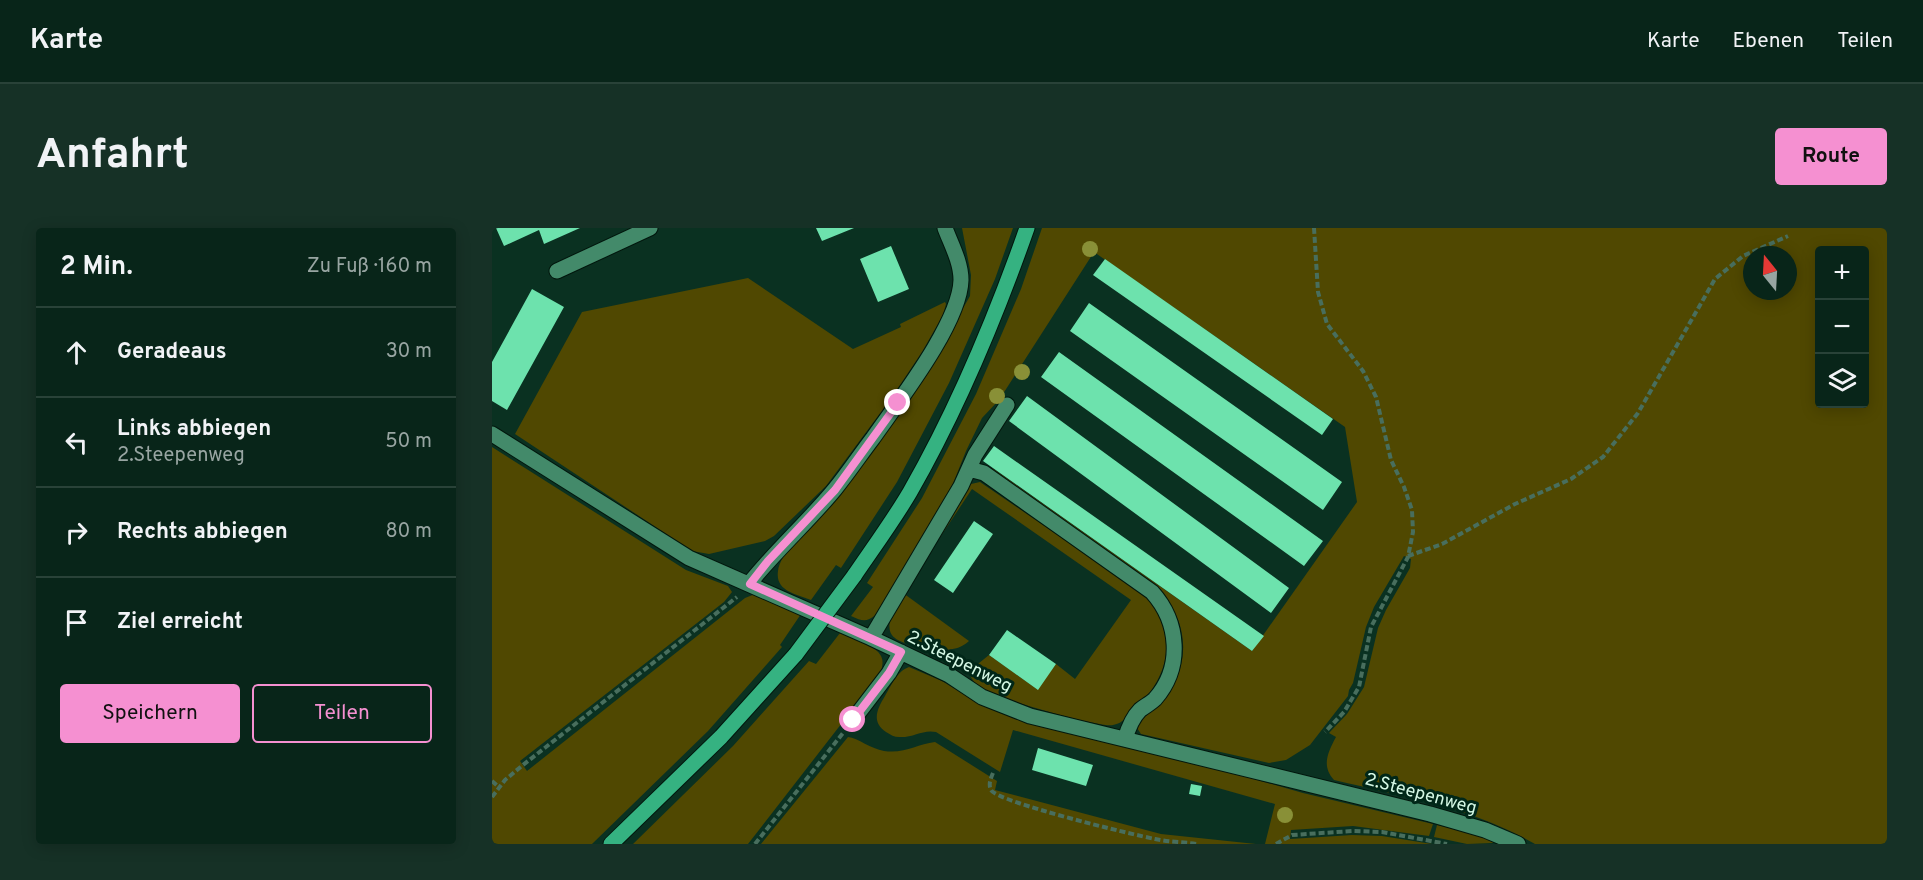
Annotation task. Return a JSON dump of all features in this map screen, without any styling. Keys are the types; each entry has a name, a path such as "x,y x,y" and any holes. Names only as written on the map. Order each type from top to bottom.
{"main road":[{"path":"611,844 721,737 796,654 854,576 909,493 964,389 1027,228"}],"street":[{"path":"557,271 650,228"},
{"path":"750,584 768,561 835,490 929,356 950,317 960,292 959,263 945,228"},
{"path":"872,638 961,486 975,455 1007,405"},
{"name":"2.Steepenweg","path":"492,434 689,558 872,638 949,675 982,697 1030,716 1431,814 1518,844"},
{"path":"969,469 984,473 1152,592 1161,602 1170,620 1175,641 1174,661 1167,680 1155,699 1139,711 1127,730 1125,739"},
{"path":"853,720 889,673 901,652"}],"path":[{"path":"1314,228 1318,291 1327,324 1363,371 1376,397 1391,460 1412,510 1413,532 1408,557 1371,627 1359,687 1344,712 1325,732"},
{"path":"1408,557 1442,544 1515,504 1572,479 1603,457 1638,413 1715,279 1743,256 1788,236"},
{"path":"492,797 499,787 532,758 728,606 750,584"},
{"path":"755,844 853,720"},
{"path":"993,773 989,781 990,790 1012,801 1158,840 1197,844"},
{"path":"492,781 499,787"},
{"path":"1276,844 1292,835 1353,831 1383,832 1431,839 1447,844"}],"shaded area":[{"path":"962,228 1013,228 995,279 949,383 897,482 841,568 836,565 811,600 788,591 778,578 778,571 786,552 844,489 886,431 924,374 970,296 971,275"},
{"path":"1042,228 1887,228 1887,844 1535,844 1487,821 1437,804 1334,780 1328,769 1327,759 1336,737 1329,733 1347,714 1364,687 1378,628 1410,568 1411,559 1404,556 1374,607 1366,627 1348,696 1310,745 1286,760 1269,763 1141,734 1137,728 1140,723 1162,701 1179,673 1183,644 1176,615 1157,588 995,473 992,468 1252,651 1357,502 1345,427 1094,252 999,400 982,418 952,486 882,608 868,620 851,616 873,587 867,583 922,498 976,394 1021,289"},
{"path":"748,278 853,349 901,327 900,324 945,302 946,304 943,315 922,352 890,400 826,486 774,536 765,541 709,554 692,551 515,434 582,312"},
{"path":"492,447 686,570 728,586 732,592 724,602 520,761 527,771 745,598 755,594 801,614 780,645 782,647 708,731 592,844 492,844"},
{"path":"980,482 1147,596 1155,608 1161,620 1166,644 1163,668 1150,692 1120,723 1104,725 1029,706 986,691 971,678 968,672 989,655 1037,689 1056,664 1075,679 1131,600 972,489 903,593 969,641 958,648 940,649 908,644 892,635 891,620 897,603 919,561 964,489"},
{"path":"840,633 869,645 878,652 882,660 880,674 748,844 633,844 733,746 809,661 816,664"},
{"path":"909,667 942,681 978,703 1027,723 1433,824 1429,836 1353,826 1291,830 1290,839 1352,835 1382,836 1432,844 1265,844 1275,804 1013,730 1000,772 936,732 897,737 881,728 877,715 882,701 895,679"},
{"path":"848,737 879,750 891,752 935,742 997,781 995,790 1161,834 1256,844 761,844"},
{"path":"1437,825 1483,836 1492,840 1493,843 1467,844 1434,837"}],"building":[{"path":"496,228 580,228 544,244 539,230 504,246"},
{"path":"816,228 854,228 822,241"},
{"path":"891,246 909,289 878,302 860,259"},
{"path":"1105,259 1333,419 1322,435 1093,275"},
{"path":"532,289 564,307 507,410 492,401 492,362"},
{"path":"1089,303 1342,482 1323,510 1070,331"},
{"path":"1059,352 1323,541 1304,566 1041,377"},
{"path":"1027,396 1289,588 1271,613 1009,421"},
{"path":"994,446 1264,636 1252,651 983,461"},
{"path":"974,521 993,534 953,593 934,580"},
{"path":"1007,630 1056,664 1038,690 989,655"},
{"path":"1038,748 1093,765 1086,786 1032,770"},
{"path":"1191,784 1202,786 1200,796 1189,794"}],"route":[{"path":"853,720 889,673 901,652 750,584 768,561 835,490 898,403"}]}
